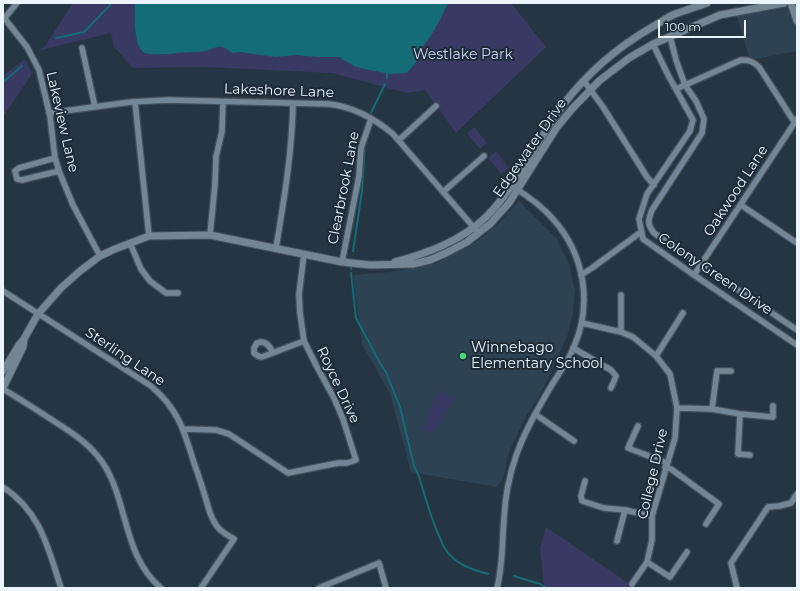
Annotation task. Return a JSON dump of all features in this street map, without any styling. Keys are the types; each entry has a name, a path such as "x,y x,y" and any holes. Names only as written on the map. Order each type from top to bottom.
{"street":[{"path":"4,19 17,3"},
{"name":"Edgewater Drive","path":"383,265 428,252 461,236 486,217 511,186 564,104 606,58 636,37 674,15 707,3"},
{"name":"Edgewater Drive","path":"3,371 38,314 61,288 100,256 149,236 210,234 342,262 383,265 413,264 430,260 467,242 490,224 518,190 557,127 599,80 629,58 653,44 720,15 784,3"},
{"path":"791,3 797,21"},
{"name":"Lakeview Lane","path":"4,19 27,47 37,65 49,113 59,171 73,205 100,256"},
{"name":"Colony Green Drive","path":"670,36 676,60 685,85 696,101 704,119 702,132 652,210 649,218 649,227 654,233 797,330"},
{"name":"Colony Green Drive","path":"653,44 693,120 690,131 647,194 639,219 643,239 797,345"},
{"path":"82,48 95,107"},
{"path":"676,90 741,60 748,60 753,62 758,67 796,121"},
{"path":"584,81 647,177 654,185"},
{"name":"Lakeshore Lane","path":"49,113 135,102 168,100 338,105 364,113 371,119 380,123 399,140 479,233"},
{"path":"135,102 149,236"},
{"path":"210,234 216,157 222,131 223,102"},
{"path":"276,248 290,162 293,104"},
{"path":"399,140 436,106"},
{"name":"Clearbrook Lane","path":"342,262 358,176 361,148 371,119"},
{"name":"Oakwood Lane","path":"694,275 796,121"},
{"path":"443,192 484,156"},
{"path":"56,158 19,168 15,172 15,175 17,179 22,180 59,171"},
{"path":"497,588 501,572 504,518 508,484 520,446 535,414 573,348 582,323 584,298 581,275 573,249 558,225 544,209 511,186"},
{"path":"741,205 797,244"},
{"path":"581,275 641,232"},
{"path":"130,243 141,269 150,282 166,293 178,293"},
{"name":"Royce Drive","path":"184,429 223,431 288,472 338,463 347,463 356,460 343,419 334,398 316,367 304,341 299,294 304,254"},
{"name":"Sterling Lane","path":"3,291 151,386 171,407 184,429 210,513 215,524 222,533 234,539 201,588"},
{"path":"621,295 622,332"},
{"path":"656,356 683,313"},
{"name":"College Drive","path":"582,323 622,332 633,337 656,356 670,374 677,408 675,438 652,516 652,540 647,562 632,584"},
{"name":"Edgewater Drive","path":"3,388 23,347 24,339"},
{"path":"273,352 304,341"},
{"path":"573,348 611,370 616,376 611,388"},
{"path":"712,409 717,371 731,370"},
{"path":"3,388 77,436 97,454 111,478 135,552 142,566 161,588"},
{"path":"677,408 712,409 740,414 773,417 773,406"},
{"path":"535,414 574,441"},
{"path":"740,414 738,454 750,455"},
{"path":"638,426 628,448 666,465 719,504 706,524"},
{"path":"585,481 581,496 582,500 604,508 625,510 652,516"},
{"path":"3,487 22,502 39,524 61,588"},
{"path":"737,588 731,563 738,552 768,507 791,503 797,494"},
{"path":"618,542 625,510"},
{"path":"647,562 670,577 687,552"},
{"path":"319,588 379,563 386,588"}],"shaded area":[{"path":"135,3 448,3 431,35 418,52 418,60 407,73 391,74 354,66 339,57 297,55 275,57 240,52 232,53 221,47 215,47 199,52 170,54 145,53 138,45 135,22"},
{"path":"789,4 797,26 797,51 756,59 749,57 736,13"},
{"name":"Winnebago Elementary School","path":"519,201 557,239 569,264 575,290 573,313 568,334 543,389 526,416 510,450 503,480 497,487 411,472 390,394 362,344 353,275 389,272 434,264 479,240 501,221"}],"green space":[{"name":"Westlake Park","path":"73,3 511,3 546,47 456,133 425,90 407,93 332,73 206,67 133,68 114,47 111,33 37,51 45,46"},
{"path":"25,59 32,74 3,117 3,76"},
{"path":"474,127 487,143 480,149 467,133"},
{"path":"496,151 509,168 501,174 488,158"},
{"path":"440,390 454,399 432,435 422,429 429,415 427,414 436,401 434,399"},
{"path":"546,527 634,587 544,588 540,548"}],"waterway":[{"path":"56,38 84,32 112,3"},
{"path":"3,82 22,66"},
{"path":"387,71 387,78"},
{"path":"371,113 385,84"},
{"path":"353,251 362,191 365,142"},
{"path":"351,273 356,318 386,372 400,407 414,466 419,476 431,515 442,543 450,555 459,563 488,574"},
{"path":"514,576 540,584 546,588"}],"place":[{"name":"Winnebago Elementary School","path":"463,356"}]}
